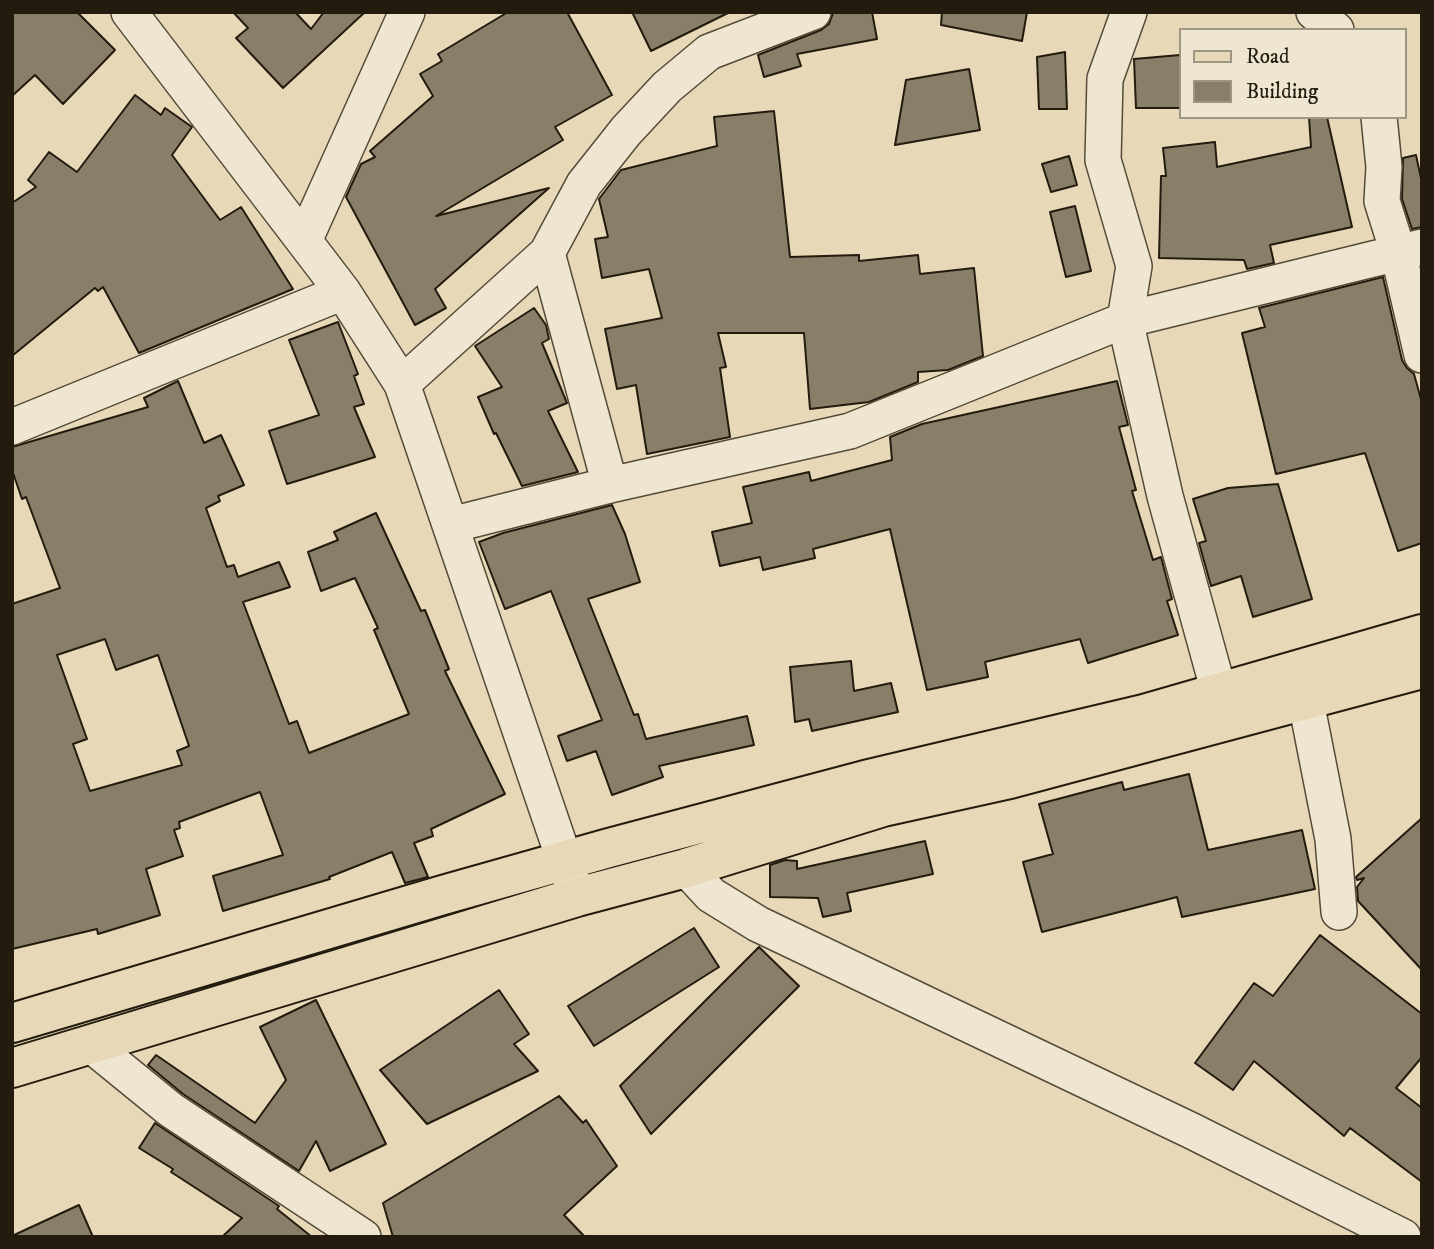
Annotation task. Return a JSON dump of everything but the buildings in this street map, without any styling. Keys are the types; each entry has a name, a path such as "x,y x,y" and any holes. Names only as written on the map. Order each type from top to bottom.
{"main road":[{"path":"12,1068 90,1044 865,780 1068,733 1422,634"},
{"path":"12,1023 443,895 686,868 883,807 1010,779 1422,669"}],"street":[{"path":"129,12 343,292 402,384 571,879"},
{"path":"304,241 407,12"},
{"path":"402,384 547,253 584,184 626,131 667,87 709,52 813,12"},
{"path":"1129,12 1105,79 1103,160 1134,266 1125,320 1165,496 1219,692"},
{"path":"1314,12 1334,28"},
{"path":"1379,119 1384,167 1382,201 1410,249 1422,355"},
{"path":"451,525 610,485 849,431 1125,320 1410,249"},
{"path":"547,253 610,485"},
{"path":"12,427 343,292"},
{"path":"1306,702 1333,839 1339,912"},
{"path":"686,868 711,895 758,924 1192,1131 1403,1237"},
{"path":"90,1044 172,1110 363,1237"}]}
